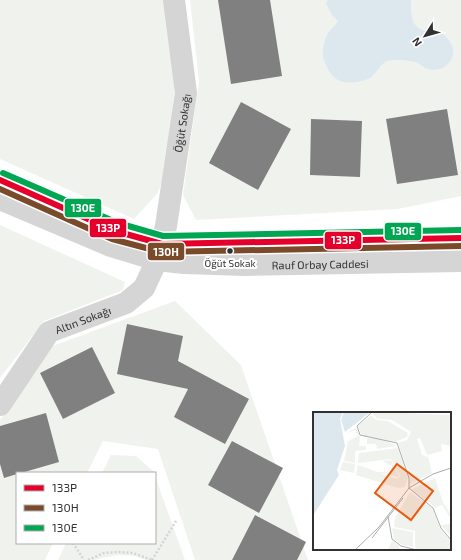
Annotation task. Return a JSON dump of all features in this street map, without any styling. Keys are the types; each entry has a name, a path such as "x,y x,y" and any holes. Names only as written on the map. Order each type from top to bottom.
{"street":[{"name":"Öğüt Sokağı","path":"159,252 166,226 186,92 174,0"},
{"name":"Rauf Orbay Caddesi","path":"0,180 115,231 184,264 237,265 461,261"},
{"name":"Rauf Orbay Caddesi","path":"0,199 111,246 159,252 461,238"},
{"name":"Altın Sokağı","path":"0,405 49,332 126,303 144,288 159,252"}],"path":[{"path":"88,560 104,553 118,552 133,553 152,560 176,521"},
{"path":"74,544 84,560"}],"shaded area":[{"path":"0,0 164,0 175,86 165,175 157,194 134,219 0,159"},
{"path":"190,0 461,0 461,196 398,209 196,220 183,195 199,81"},
{"path":"328,0 411,0 413,22 418,28 427,32 440,31 453,47 452,59 443,68 434,70 425,68 412,61 390,60 385,62 370,78 366,80 357,82 342,82 334,77 330,72 323,57 323,46 326,37 338,21 332,15 326,3"},
{"path":"0,225 125,282 123,290 44,321 0,378"},
{"path":"175,301 241,365 308,560 195,560 158,449 103,441 88,472 16,472 16,544 53,544 45,560 0,560 0,420 47,348"},
{"path":"111,455 136,456 154,472 102,472"},
{"path":"156,479 185,560 146,560 134,556 118,555 95,560 58,560 66,544 156,544"}],"building":[{"path":"218,0 270,0 282,76 231,84"},
{"path":"241,102 291,129 258,190 209,163"},
{"path":"447,109 458,175 397,184 386,119"},
{"path":"311,119 362,121 360,177 310,175"},
{"path":"127,324 183,336 178,361 249,399 225,444 174,417 188,389 117,374"},
{"path":"92,347 115,393 63,419 40,373"},
{"path":"46,413 59,462 24,472 16,472 16,474 4,478 0,464 0,426"},
{"path":"232,441 283,468 259,513 208,485"},
{"path":"255,515 306,542 297,560 232,560"}],"transit line":[{"name":"130E","path":"3,173 118,223 163,236 461,230"},
{"name":"133P","path":"0,180 115,231 162,244 461,238"},
{"name":"130H","path":"0,189 112,239 161,252 461,246"}],"place":[{"name":"Öğüt Sokak","path":"230,251"}]}
